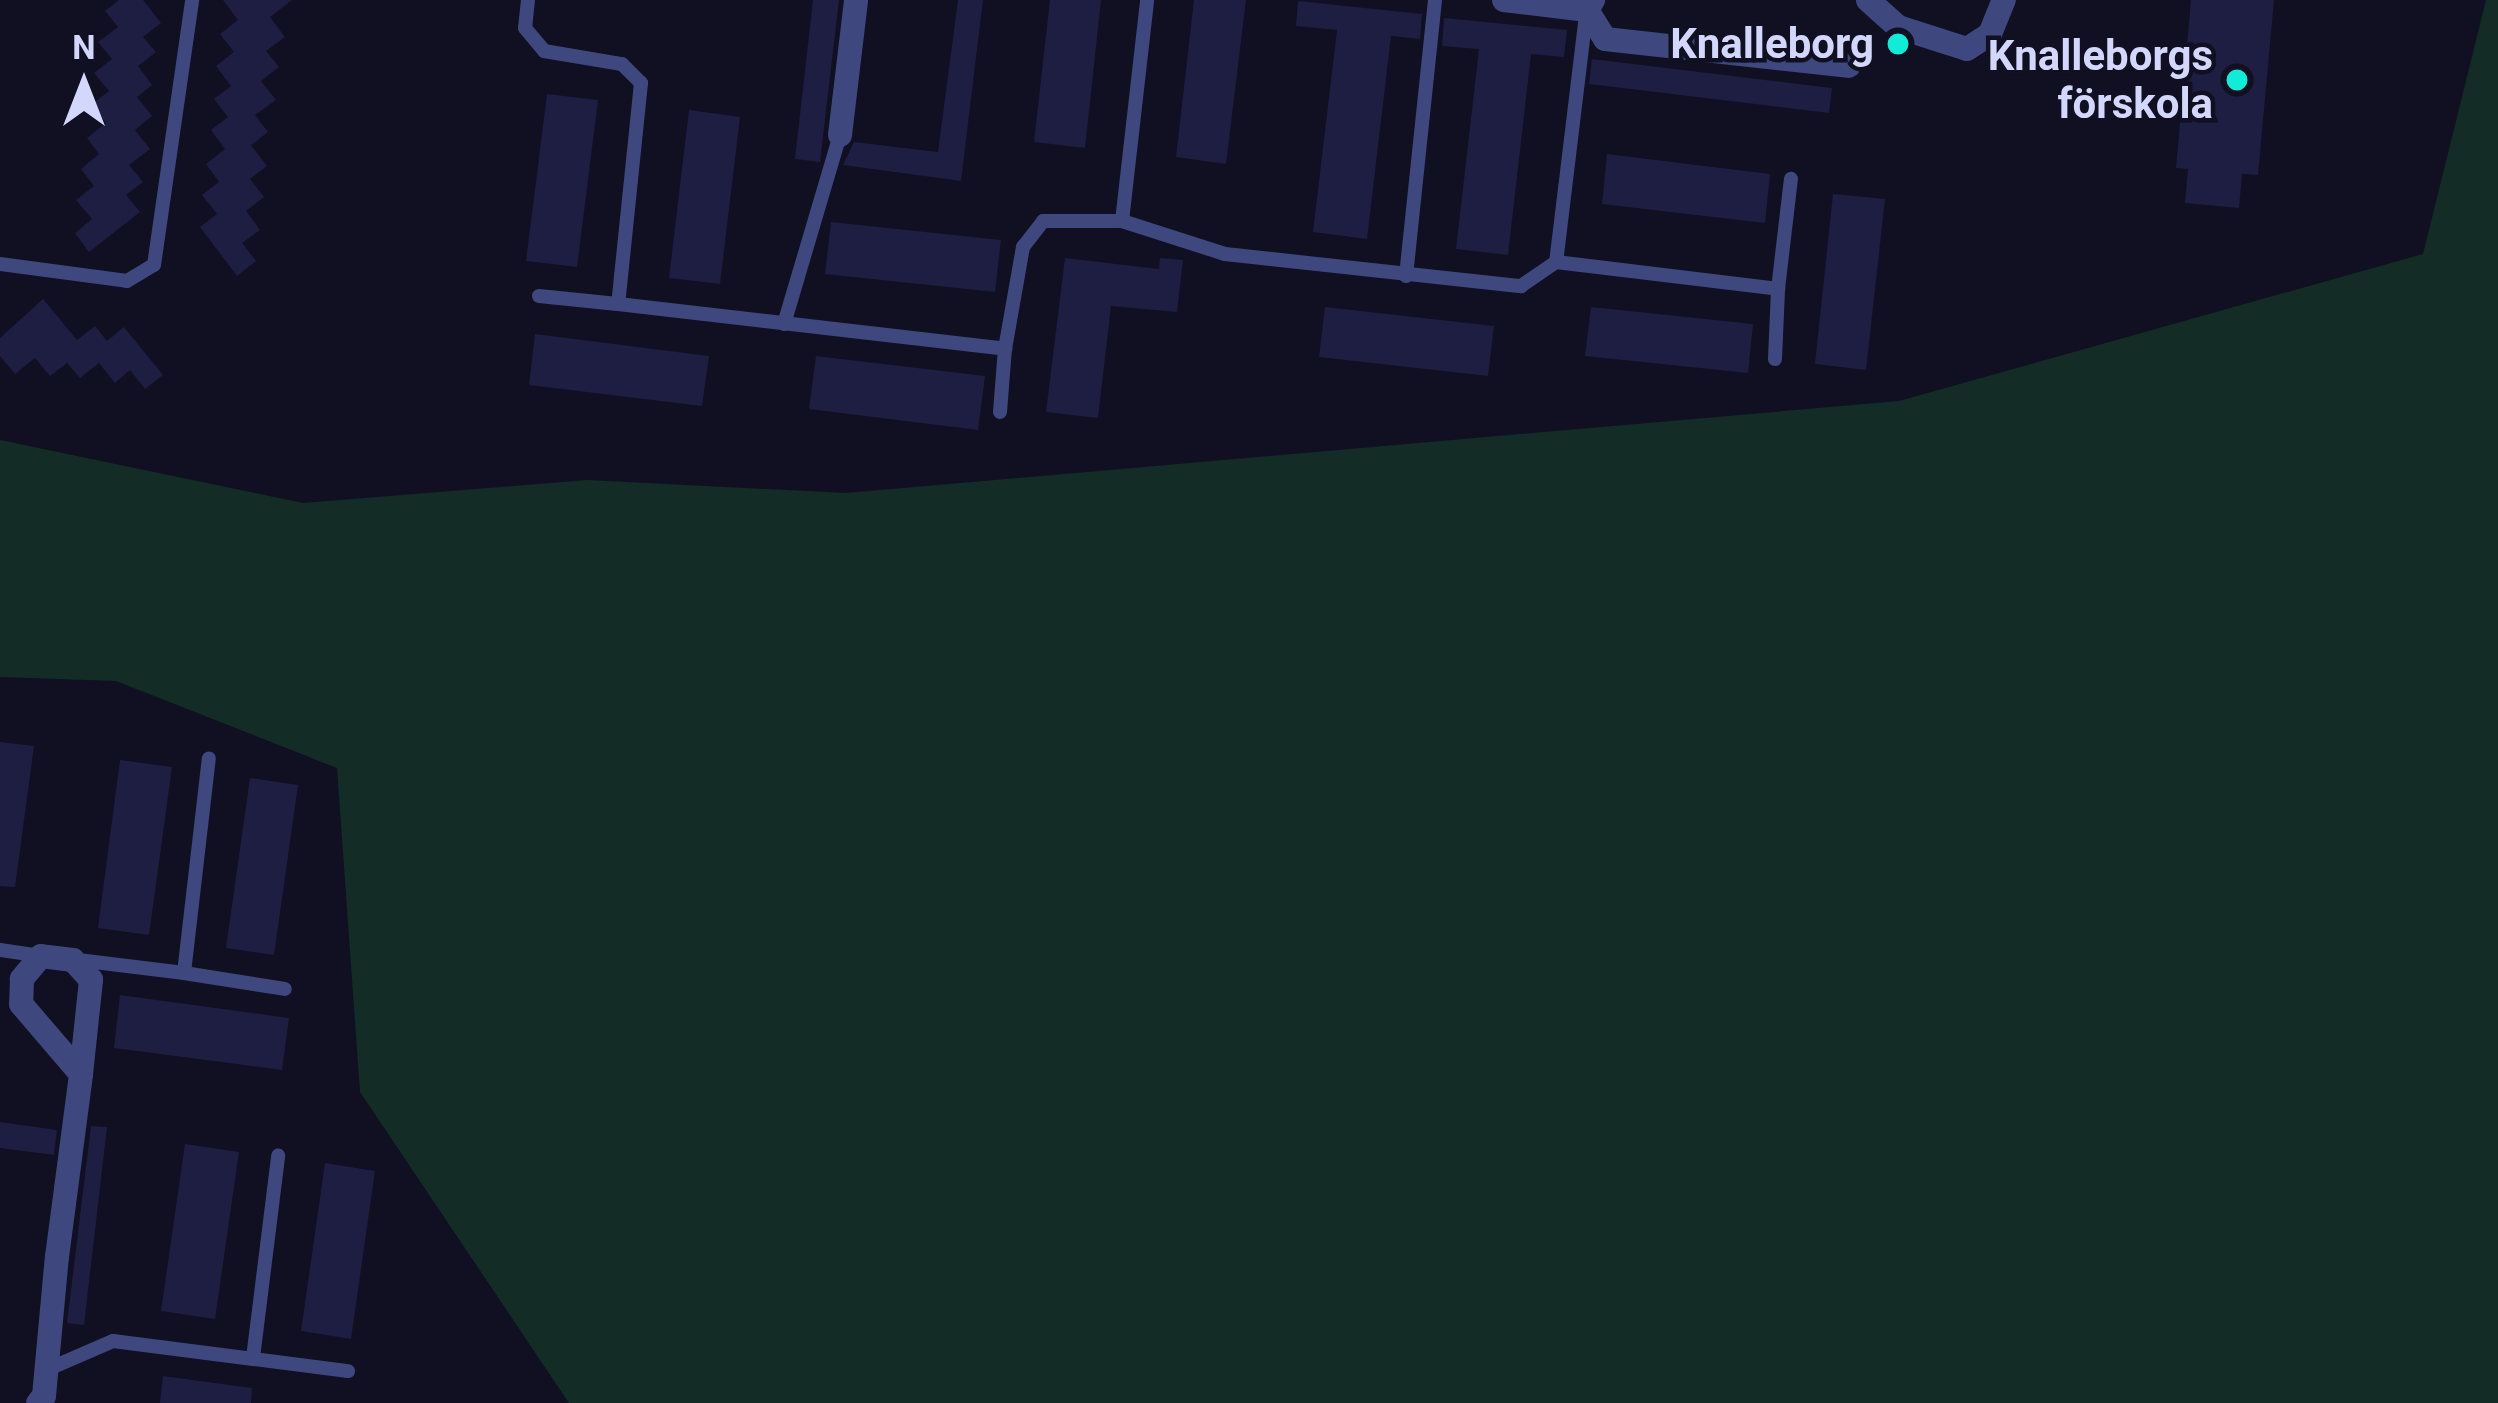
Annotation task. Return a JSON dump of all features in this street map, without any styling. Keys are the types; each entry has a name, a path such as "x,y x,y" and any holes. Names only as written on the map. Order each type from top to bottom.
{"street":[{"path":"840,135 856,0"},
{"path":"1504,0 1590,5 1605,39 1849,66"},
{"path":"1868,0 1898,27 1967,49 1990,34 2004,0"},
{"path":"38,1403 46,1370 81,1074 92,980 73,960 41,956 22,980 20,1004 81,1074"}],"lane":[{"path":"0,264 127,280 154,265 191,0"},
{"path":"528,0 525,28 544,50 622,64 641,83 618,304"},
{"path":"1122,221 1147,0"},
{"path":"1406,275 1435,0"},
{"path":"1556,262 1590,5"},
{"path":"784,324 840,135"},
{"path":"1774,358 1791,179"},
{"path":"1000,412 1005,349 1023,247 1043,221 1122,221 1225,254 1521,286 1556,262 1778,289"},
{"path":"539,296 1005,349"},
{"path":"184,974 209,758"},
{"path":"0,950 41,956"},
{"path":"73,960 285,989"},
{"path":"253,1358 278,1156"},
{"path":"46,1370 113,1341 348,1371"}],"green space":[{"path":"2486,0 2498,0 2498,1403 569,1403 360,1092 337,768 116,681 0,677 0,440 303,503 587,480 846,493 1899,401 2423,254"}],"building":[{"path":"119,0 143,0 161,23 143,37 156,52 138,66 152,85 137,97 152,116 135,130 150,149 129,165 143,182 126,195 140,212 89,252 75,233 92,219 76,200 94,186 81,169 99,154 87,138 106,123 91,105 109,91 94,73 112,59 98,42 118,27 105,11"},
{"path":"223,0 292,0 270,17 285,37 266,51 279,67 261,81 276,100 255,115 268,132 251,145 267,166 250,179 264,197 246,211 260,230 242,243 256,261 237,276 200,227 217,214 202,195 219,182 206,164 225,149 211,130 228,117 214,99 231,86 216,66 234,52 220,34 238,20"},
{"path":"813,0 839,0 820,162 795,159"},
{"path":"958,0 983,0 961,181 843,165 854,142 938,152"},
{"path":"1050,0 1101,0 1085,148 1034,142"},
{"path":"1194,0 1246,0 1226,164 1176,157"},
{"path":"2191,0 2274,0 2258,175 2242,174 2239,208 2185,203 2188,169 2176,168"},
{"path":"1298,1 1422,14 1420,39 1391,36 1367,239 1313,232 1337,30 1296,26"},
{"path":"1444,18 1567,30 1564,57 1531,54 1508,255 1456,249 1479,49 1442,46"},
{"path":"1592,59 1832,88 1829,113 1589,84"},
{"path":"547,94 598,100 577,267 526,261"},
{"path":"689,110 740,117 720,284 669,278"},
{"path":"1607,154 1770,174 1765,223 1602,204"},
{"path":"1833,194 1885,199 1866,370 1815,364"},
{"path":"831,222 1001,240 995,292 825,274"},
{"path":"1065,258 1159,269 1160,258 1183,260 1177,312 1111,306 1098,418 1046,412"},
{"path":"43,299 77,340 95,326 107,341 124,327 163,375 145,389 130,370 115,383 99,363 80,378 67,363 50,376 35,358 15,374 0,356 0,338"},
{"path":"1325,307 1494,326 1488,376 1319,357"},
{"path":"1591,307 1753,324 1748,373 1585,356"},
{"path":"535,334 709,356 702,406 529,385"},
{"path":"816,356 985,376 978,430 809,409"},
{"path":"0,742 34,746 15,887 0,886"},
{"path":"120,760 172,767 149,935 98,928"},
{"path":"250,778 298,785 274,955 226,948"},
{"path":"120,995 289,1018 282,1070 114,1048"},
{"path":"0,1122 57,1130 54,1155 0,1148"},
{"path":"91,1126 107,1127 84,1325 67,1323"},
{"path":"185,1144 239,1152 215,1319 161,1311"},
{"path":"325,1163 375,1171 351,1339 301,1331"},
{"path":"163,1376 252,1388 251,1403 160,1403"}],"place":[{"name":"Knalleborg","path":"1898,44"},
{"name":"Knalleborgs förskola","path":"2237,80"}]}
